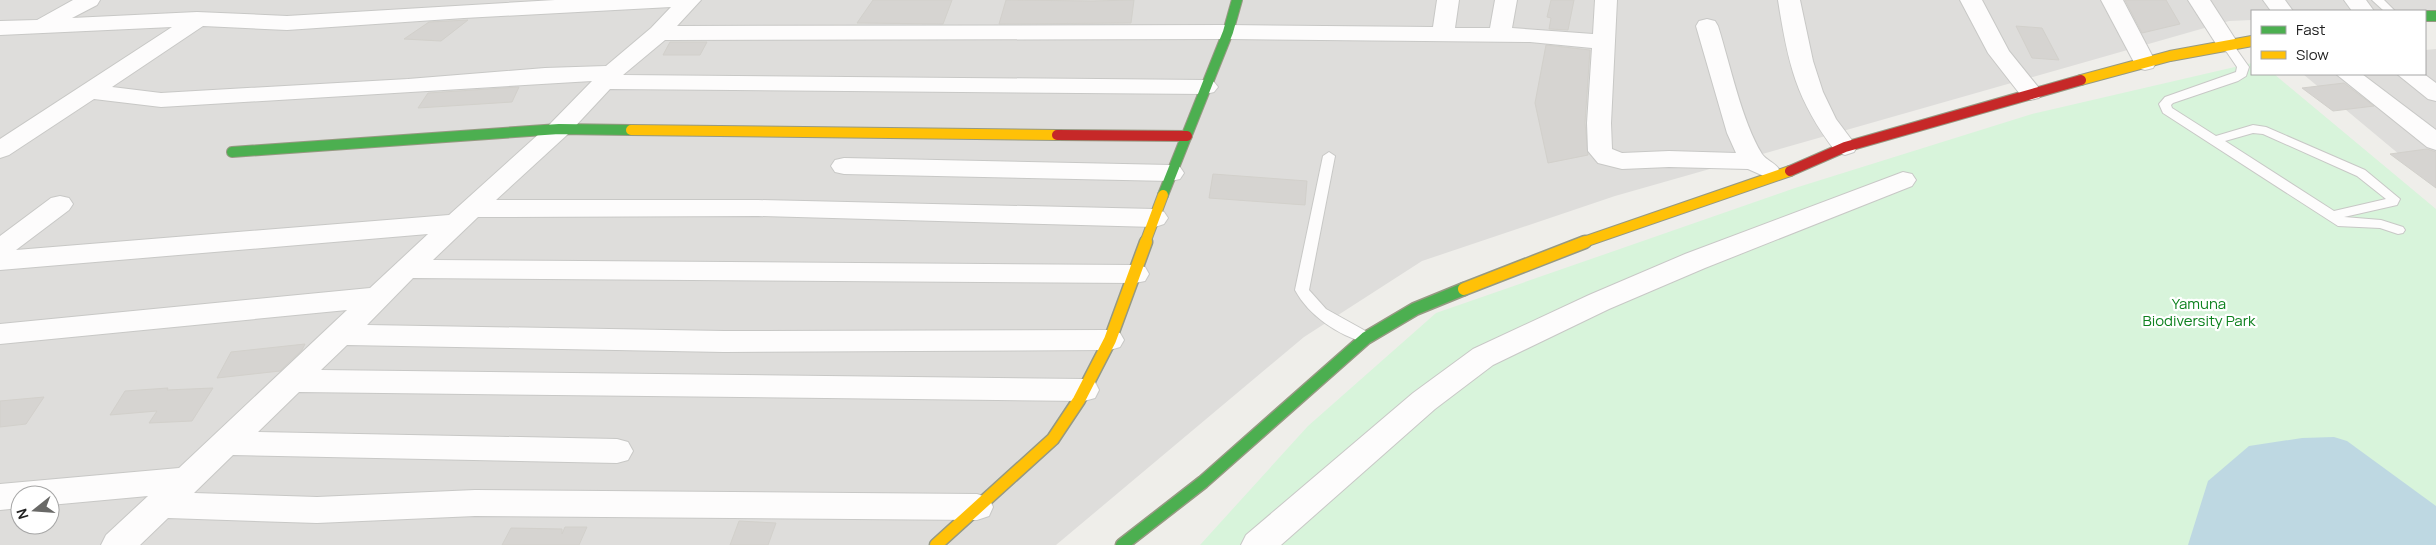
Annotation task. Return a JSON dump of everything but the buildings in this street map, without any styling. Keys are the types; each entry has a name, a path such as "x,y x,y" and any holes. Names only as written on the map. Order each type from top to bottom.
{"street":[{"path":"0,47 89,0"},
{"path":"232,20 263,0"},
{"path":"0,28 197,19 287,23 464,11 689,0"},
{"path":"118,545 292,381 406,269 559,129 608,77 659,33 689,0"},
{"path":"936,545 1053,439 1084,390 1110,340 1171,173 1228,32 1237,0"},
{"path":"1443,34 1448,0"},
{"path":"1500,35 1506,0"},
{"path":"1606,0 1599,123 1600,151 1607,158 1622,161 1669,159 1752,161 1776,175"},
{"path":"1789,0 1809,85 1822,118 1844,147"},
{"path":"1971,0 1999,53 2031,92"},
{"path":"2112,0 2145,63"},
{"path":"2199,0 2228,45"},
{"path":"0,150 197,19"},
{"path":"1707,26 1739,134 1752,161"},
{"path":"659,33 1228,32 1443,34 1530,35 1604,42"},
{"path":"1122,545 1203,482 1366,338 1416,309 1479,281 1556,252 1802,167 1844,147 2031,92 2145,63 2251,41"},
{"path":"88,92 161,100 408,86 545,75 1206,87"},
{"path":"2349,75 2436,142"},
{"path":"2409,75 2436,94"},
{"path":"232,152 559,129 1187,136"},
{"path":"844,166 1171,173"},
{"path":"1258,545 1424,401 1483,358 1599,302 1695,261 1903,180"},
{"path":"0,249 60,204"},
{"path":"0,261 465,216 758,208 1155,218"},
{"path":"406,269 1135,274"},
{"path":"0,334 377,298"},
{"path":"339,334 483,339 872,342 1110,340"},
{"path":"292,381 567,386 877,386 1084,390"},
{"path":"227,443 617,451"},
{"path":"0,496 187,480"},
{"path":"161,505 317,510 475,503 977,507"}],"lane":[{"path":"2377,0 2389,10"},
{"path":"2228,45 2243,68 2242,74 2234,79 2169,100 2165,104 2167,110 2343,223 2381,224 2398,230"},
{"path":"2213,141 2253,129 2266,131 2361,173 2394,199 2392,202 2332,216"},
{"path":"1330,156 1302,290 1306,300 1322,313 1366,338"}],"shaded area":[{"path":"0,0 2436,0 2436,11 2251,10 2251,20 2229,21 1615,196 1422,261 1304,337 1056,545 0,545"},
{"path":"2436,49 2436,185 2304,75 2426,75 2426,50"}],"green space":[{"name":"Yamuna Biodiversity Park","path":"2251,63 2251,75 2275,75 2436,209 2436,545 1200,545 1308,426 1436,313 1795,188 2032,114"}],"water":[{"path":"2334,437 2347,441 2436,506 2436,545 2188,545 2208,481 2249,446 2302,438"}],"traffic: fast":[{"path":"1163,195 1228,32 1237,0"},
{"path":"2426,16 2436,16"},
{"path":"232,152 559,129 631,130"},
{"path":"1122,545 1203,482 1366,338 1415,309 1464,289"}],"traffic: slow":[{"path":"2081,80 2170,56 2251,41"},
{"path":"631,130 1057,135"},
{"path":"1464,289 1556,252 1790,171"},
{"path":"936,545 1053,439 1079,400 1110,340 1163,195"}],"traffic: jam":[{"path":"1790,171 1845,147 2081,80"},
{"path":"1057,135 1187,136"}]}
